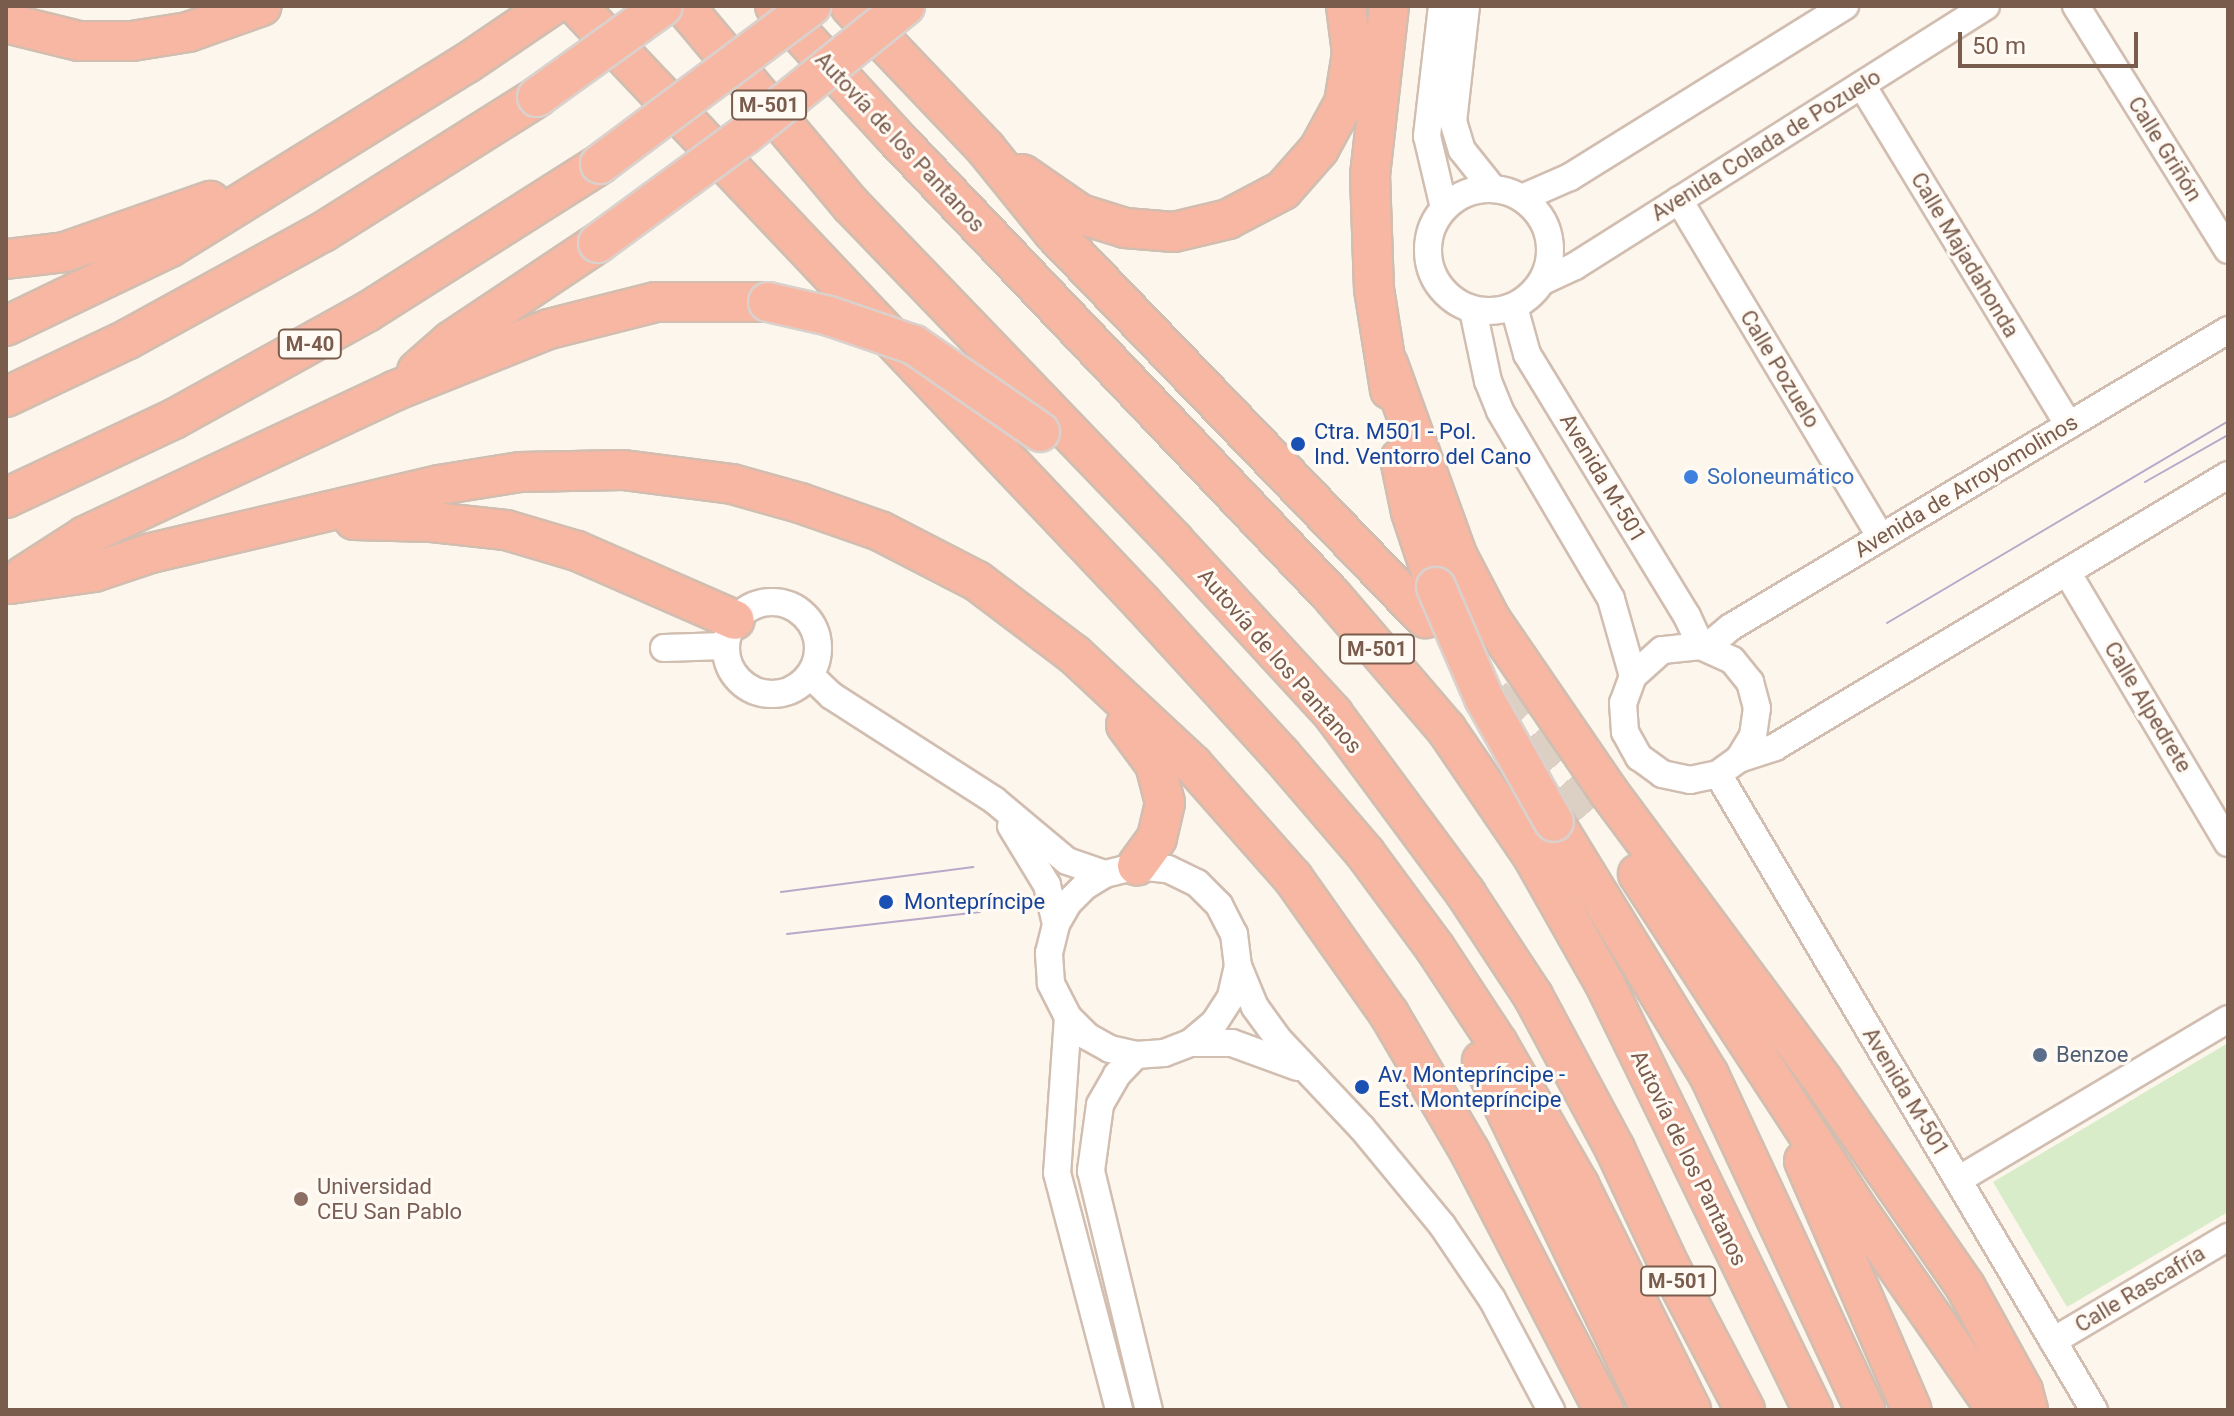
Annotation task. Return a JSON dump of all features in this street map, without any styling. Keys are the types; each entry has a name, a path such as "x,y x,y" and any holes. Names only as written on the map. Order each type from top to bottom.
{"highway":[{"path":"6,23 79,41 132,41 188,32 262,6"},
{"path":"6,326 170,247 467,63 553,6 652,85"},
{"path":"577,6 1281,755 1365,853 1435,948 1498,1044 1579,1185 1691,1410"},
{"path":"656,6 697,44 851,205"},
{"path":"6,397 128,339 323,232 537,97 663,6"},
{"name":"Autovía de los Pantanos","path":"684,6 851,205 1175,542 1333,714 1466,894 1525,983 1615,1149 1670,1267 1745,1410"},
{"name":"Autovía de los Pantanos","path":"775,6 895,137 1332,596 1446,729 1532,855 1606,986 1813,1410"},
{"name":"M-40","path":"6,498 174,419 367,312 600,164 811,6"},
{"path":"850,6 986,149 1054,233 1431,602"},
{"path":"394,391 451,341 598,243 745,135 905,6"},
{"path":"986,149 1080,214 1125,228 1174,232 1228,219 1283,190 1319,149 1344,103 1352,53 1346,6"},
{"path":"1389,6 1370,175 1374,289 1388,364 1392,413 1431,602 1554,822 1709,1075 1865,1410"},
{"path":"6,259 65,252 157,222 299,166"},
{"path":"8,585 85,536 394,391 549,329 656,302 768,302 829,316 914,345 1040,432 1110,498 1175,542"},
{"path":"1388,364 1457,555 1491,620 1608,791 1823,1081 1965,1286 2023,1391 2028,1410"},
{"path":"8,585 94,572 151,553 439,485 520,472 623,470 732,484 880,531 977,581 1075,655 1193,765 1293,878 1389,1014 1470,1152 1604,1410"},
{"path":"308,518 432,522 506,530 577,551 730,633"},
{"path":"1075,655 1155,764 1165,803 1157,838 1121,870"},
{"path":"1592,810 1717,991 1862,1216 1997,1410"},
{"path":"1435,948 1453,1003 1651,1410"},
{"path":"1717,991 1807,1166 1912,1410"}],"street":[{"path":"1442,6 1427,136 1444,208"},
{"path":"1466,6 1453,121 1462,150 1493,189"},
{"path":"1522,198 1570,177 1845,6"},
{"name":"Avenida Colada de Pozuelo","path":"1543,281 1575,266 1986,6"},
{"name":"Calle Griñón","path":"2076,6 2228,250"},
{"name":"Calle Majadahonda","path":"1862,85 2069,425"},
{"path":"1493,189 1522,198 1543,221 1551,251 1543,281 1530,297 1514,307 1494,312 1473,310 1446,294 1430,267 1429,236 1444,208 1466,193 1493,189"},
{"name":"Calle Pozuelo","path":"1679,200 1881,537"},
{"name":"Avenida M-501","path":"1514,307 1527,354 1704,646"},
{"path":"1473,310 1488,381 1500,411 1611,599 1633,676"},
{"name":"Avenida de Arroyomolinos","path":"1704,646 2228,330"},
{"path":"1728,767 1753,736 1757,708 1750,682 1732,660 1704,646 1662,650 1633,676 1623,703 1625,732 1639,757 1662,774 1690,780 1728,767 1775,747 2228,475"},
{"name":"Calle Alpedrete","path":"2067,572 2228,843"},
{"path":"664,648 730,633 754,605 777,602 800,610 815,629 818,653 810,675 793,690 770,695 753,690 738,680 729,664 730,633"},
{"path":"810,675 832,696 994,800 1067,861 1121,870 1168,869 1197,883 1219,905 1234,934 1238,966 1255,1007 1308,1072 1396,1167 1442,1225 1492,1299 1551,1410"},
{"name":"Avenida M-501","path":"1728,767 1958,1180 2094,1410"},
{"path":"994,800 1047,885 1056,924"},
{"path":"1121,870 1085,886 1068,903 1056,924 1049,953 1051,983 1068,1017 1087,1036 1110,1049 1136,1055 1164,1053 1190,1043 1214,1023 1231,997 1238,966"},
{"path":"1068,1017 1057,1173 1119,1410"},
{"path":"1958,1180 2228,1019"},
{"path":"1190,1043 1232,1043 1308,1072"},
{"path":"1136,1055 1117,1075 1100,1105 1091,1171 1149,1410"},
{"name":"Calle Rascafría","path":"2053,1341 2228,1237"}],"green space":[{"path":"2228,1043 2228,1212 2067,1307 1993,1182"}],"tunnel":[{"path":"1492,695 1592,810"}],"tram line":[{"path":"1887,623 2228,421"},
{"path":"2145,482 2228,435"},
{"path":"781,892 973,867"},
{"path":"787,934 980,912"}],"place":[{"name":"Ctra. M501 - Pol. Ind. Ventorro del Cano","path":"1298,444"},
{"name":"Soloneumático","path":"1691,477"},
{"name":"Montepríncipe","path":"886,902"},
{"name":"Benzoe","path":"2040,1055"},
{"name":"Av. Montepríncipe - Est. Montepríncipe","path":"1362,1087"},
{"name":"Universidad CEU San Pablo","path":"301,1199"}]}
